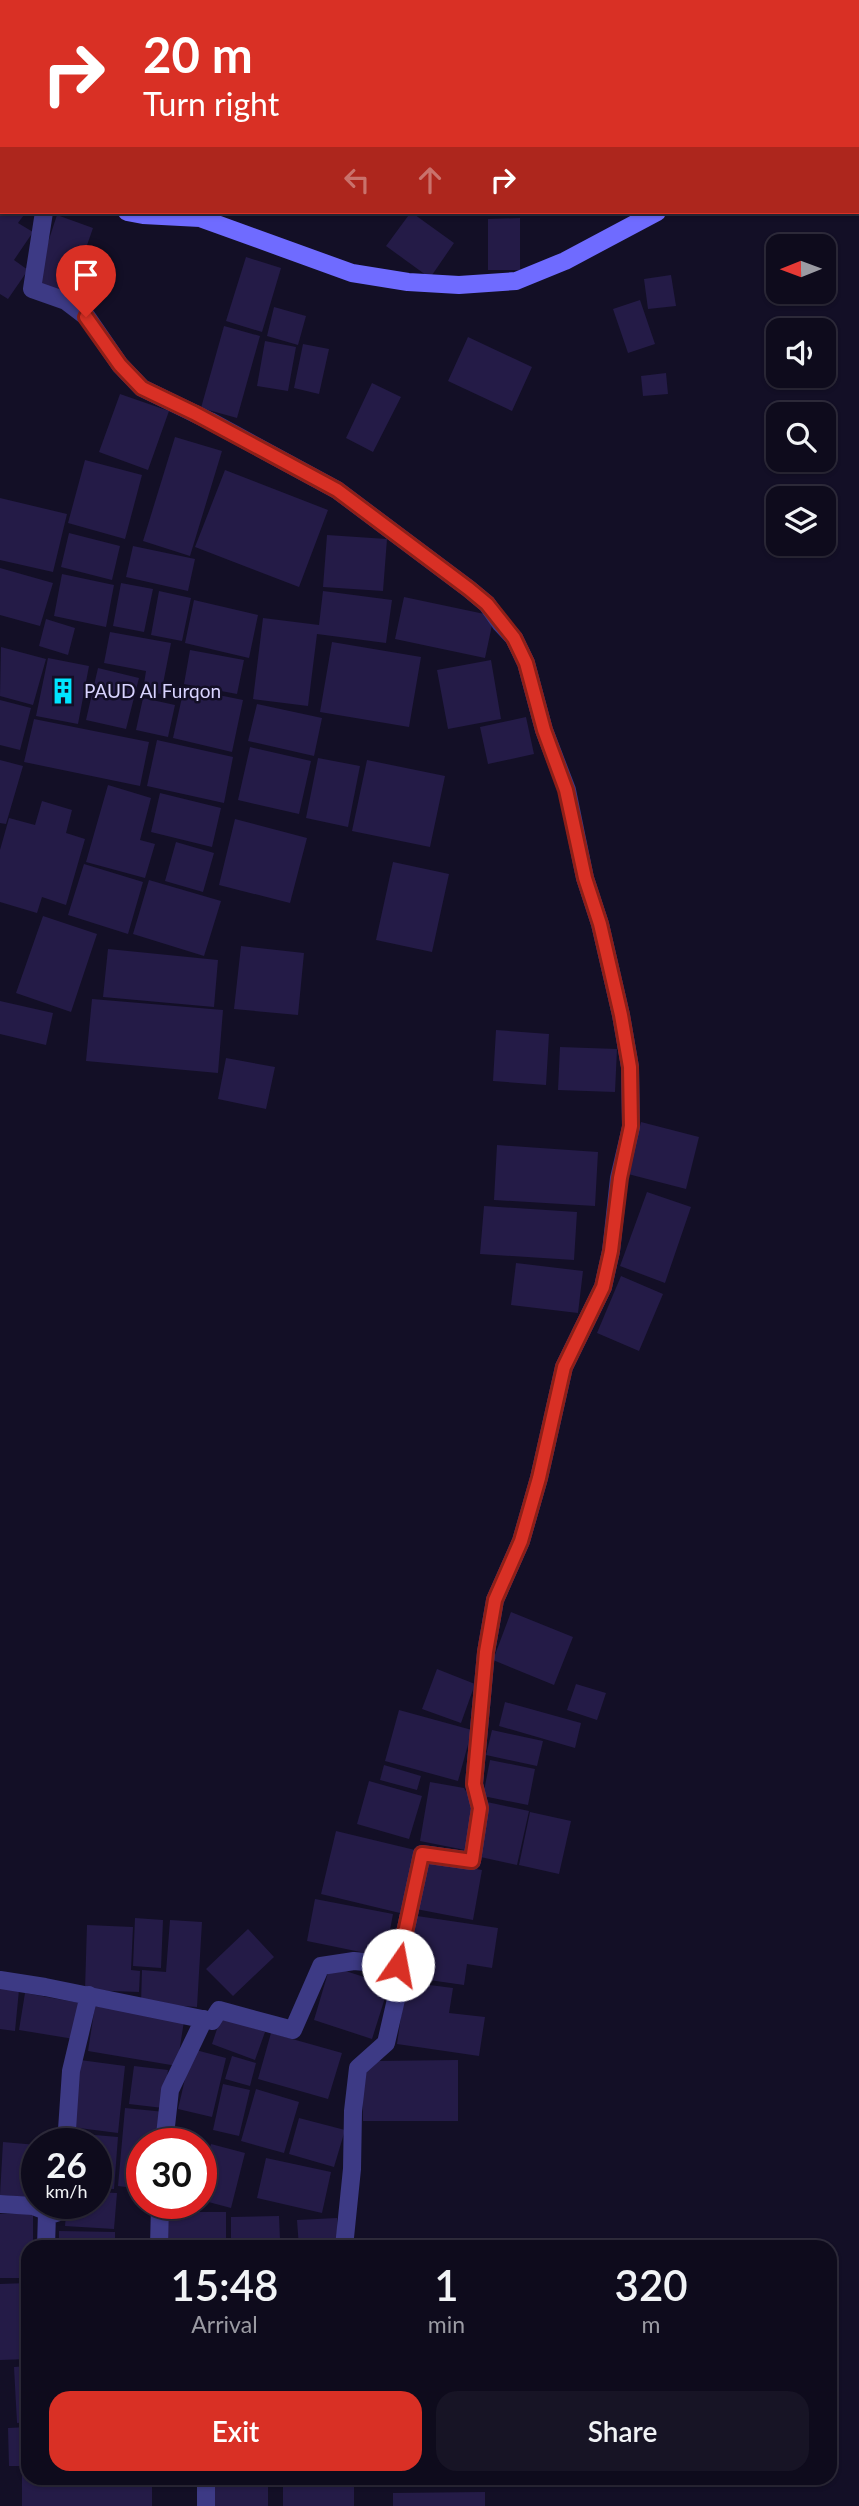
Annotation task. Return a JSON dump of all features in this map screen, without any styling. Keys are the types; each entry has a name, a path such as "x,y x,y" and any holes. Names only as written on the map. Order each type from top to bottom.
{"street":[{"path":"44,214 32,289 66,301 86,317 120,365 142,388 200,415 337,490 487,604 514,638 526,663 544,730 566,790 585,878 600,924 621,1015 630,1067 631,1126 620,1178 611,1251 603,1287 564,1367 539,1478 521,1541 495,1600 486,1652 475,1771 474,1784 480,1808 472,1861 422,1854 398,1965"},
{"path":"138,214 200,218 352,273 408,282 458,285 516,281 565,261 653,214"},
{"path":"0,1980 212,2021 219,2010 293,2031 321,1966 354,1961 398,1965 403,1969 386,2043 358,2068 345,2240"},
{"path":"67,2128 71,2071 89,1996"},
{"path":"166,2128 170,2090 204,2019"},
{"path":"0,2204 21,2205"},
{"path":"48,2240 52,2219"},
{"path":"159,2240 160,2219"},
{"path":"205,2485 206,2506"}],"building":[{"path":"0,214 25,214 18,223 33,232 14,260 28,270 8,299 0,294"},
{"path":"410,214 414,214 454,243 430,278 386,246"},
{"path":"57,215 93,228 70,294 35,282"},
{"path":"520,218 520,270 488,270 488,219"},
{"path":"246,257 281,268 262,332 226,321"},
{"path":"671,275 676,306 648,309 644,279"},
{"path":"640,300 655,344 628,353 613,309"},
{"path":"274,307 306,316 298,345 267,336"},
{"path":"224,326 260,336 237,418 201,408"},
{"path":"468,337 532,367 512,411 448,381"},
{"path":"265,341 296,347 288,391 257,386"},
{"path":"303,344 329,349 319,394 294,388"},
{"path":"666,373 668,394 643,396 641,376"},
{"path":"372,383 401,397 373,452 346,438"},
{"path":"120,394 169,411 148,470 99,452"},
{"path":"175,437 222,451 190,556 143,541"},
{"path":"85,460 142,475 125,539 68,523"},
{"path":"225,470 328,510 299,587 195,547"},
{"path":"0,498 67,514 53,572 0,560"},
{"path":"69,533 120,546 112,580 61,567"},
{"path":"327,535 387,539 383,591 323,587"},
{"path":"133,546 195,559 188,591 126,577"},
{"path":"0,568 53,583 40,626 0,615"},
{"path":"62,574 114,585 106,627 54,616"},
{"path":"121,583 153,589 144,632 113,626"},
{"path":"159,591 191,598 182,641 151,635"},
{"path":"323,591 392,600 386,643 317,634 308,706 253,699 263,618 319,625"},
{"path":"404,597 494,616 485,658 395,639"},
{"path":"194,600 258,615 249,658 185,643"},
{"path":"46,619 75,628 68,655 39,646"},
{"path":"110,632 171,643 161,694 143,690 146,671 104,663"},
{"path":"332,642 421,657 409,727 320,712"},
{"path":"1,647 46,659 33,705 0,696"},
{"path":"190,650 244,660 237,694 184,684"},
{"name":"PAUD Al Furqon","path":"48,658 89,666 78,724 36,716"},
{"path":"491,660 501,719 448,729 437,670"},
{"path":"98,668 139,678 126,729 86,720"},
{"path":"184,688 243,700 232,752 173,738"},
{"path":"143,698 175,705 168,737 136,730"},
{"path":"0,700 31,708 20,750 0,745"},
{"path":"257,704 322,718 314,756 248,741"},
{"path":"526,717 534,754 488,764 480,727"},
{"path":"34,719 149,742 140,786 24,762"},
{"path":"157,740 233,757 224,803 147,786"},
{"path":"250,747 311,761 299,814 238,800"},
{"path":"318,758 360,766 348,827 306,818"},
{"path":"0,760 23,766 6,824 0,823"},
{"path":"367,760 445,776 430,847 352,831"},
{"path":"108,785 151,798 140,840 155,844 145,878 86,862"},
{"path":"160,793 221,808 212,847 151,832"},
{"path":"42,801 72,810 66,833 85,839 66,905 42,897 37,913 0,902 0,850 9,818 35,825"},
{"path":"235,819 307,838 290,903 219,885"},
{"path":"176,842 214,853 203,892 165,881"},
{"path":"393,862 449,874 432,952 376,940"},
{"path":"84,864 143,882 128,934 68,915"},
{"path":"149,880 221,901 204,956 133,934"},
{"path":"43,916 97,934 71,1012 16,993"},
{"path":"241,946 304,953 298,1015 234,1009"},
{"path":"108,949 218,960 214,1007 103,997"},
{"path":"92,999 223,1010 218,1073 86,1061"},
{"path":"0,1001 53,1013 46,1045 0,1034"},
{"path":"496,1030 549,1034 546,1085 493,1081"},
{"path":"560,1047 617,1049 615,1092 558,1090"},
{"path":"226,1058 275,1067 266,1109 218,1099"},
{"path":"641,1122 699,1137 686,1189 628,1174"},
{"path":"497,1145 598,1152 595,1206 494,1200"},
{"path":"647,1192 691,1207 665,1283 620,1266"},
{"path":"484,1206 577,1212 574,1260 480,1254"},
{"path":"516,1263 583,1271 578,1313 511,1305"},
{"path":"621,1276 663,1294 639,1351 597,1333"},
{"path":"511,1612 573,1637 554,1685 493,1660"},
{"path":"437,1669 475,1684 461,1723 422,1709"},
{"path":"576,1684 606,1693 597,1720 567,1710"},
{"path":"505,1702 581,1723 575,1748 499,1726"},
{"path":"399,1710 472,1730 458,1781 385,1761"},
{"path":"492,1730 543,1741 537,1766 486,1755"},
{"path":"490,1760 535,1769 528,1805 483,1796"},
{"path":"384,1765 421,1776 417,1790 380,1780"},
{"path":"369,1781 422,1796 409,1839 357,1824"},
{"path":"430,1782 464,1788 473,1803 465,1850 420,1841"},
{"path":"487,1802 529,1811 517,1865 476,1856"},
{"path":"530,1812 571,1821 559,1874 519,1865"},
{"path":"336,1831 415,1850 400,1913 321,1894"},
{"path":"425,1860 482,1870 473,1920 416,1909"},
{"path":"315,1899 393,1914 385,1957 307,1941"},
{"path":"417,1916 498,1928 492,1968 467,1964 464,1985 408,1977"},
{"path":"135,1918 163,1920 161,1968 133,1966"},
{"path":"170,1920 202,1922 197,2007 141,2003 142,1970 166,1972"},
{"path":"87,1925 133,1927 131,1970 140,1971 139,1992 85,1990"},
{"path":"248,1929 274,1957 233,1996 206,1969"},
{"path":"330,1966 389,1985 372,2039 314,2020"},
{"path":"406,1982 453,1988 449,2013 485,2017 479,2056 397,2044"},
{"path":"0,1988 19,1990 15,2031 0,2029"},
{"path":"25,1993 80,2003 74,2039 19,2030"},
{"path":"95,2006 184,2021 177,2066 88,2051"},
{"path":"221,2017 265,2032 255,2060 212,2044"},
{"path":"271,2033 342,2053 328,2099 258,2079"},
{"path":"192,2049 226,2058 212,2117 178,2109"},
{"path":"232,2056 256,2063 250,2086 225,2079"},
{"path":"80,2060 125,2066 118,2133 112,2132 112,2128 71,2127"},
{"path":"458,2060 458,2121 363,2121 362,2072 376,2061"},
{"path":"134,2066 168,2070 163,2108 129,2104"},
{"path":"223,2084 250,2090 239,2136 213,2128"},
{"path":"256,2089 299,2102 284,2153 241,2141"},
{"path":"125,2108 165,2112 164,2128 126,2128 126,2187 118,2186"},
{"path":"299,2118 345,2130 334,2167 289,2154"},
{"path":"112,2136 118,2137 112,2189"},
{"path":"3,2142 21,2144 21,2197 0,2195"},
{"path":"217,2146 245,2153 231,2208 217,2204"},
{"path":"266,2158 331,2172 322,2213 257,2198"},
{"path":"112,2193 117,2193 114,2229 65,2226 66,2219 112,2219"},
{"path":"217,2212 226,2212 226,2240 167,2240 166,2219 217,2219"},
{"path":"0,2214 21,2214 21,2219 33,2219 33,2240 21,2240 21,2278 0,2278"},
{"path":"279,2216 280,2240 231,2240 231,2217"},
{"path":"337,2218 339,2240 298,2240 297,2220"},
{"path":"59,2231 115,2232 115,2240 59,2240"},
{"path":"21,2283 21,2359 0,2360 0,2284"},
{"path":"21,2366 21,2423 17,2423 14,2367"},
{"path":"21,2427 21,2466 9,2466 8,2428"},
{"path":"22,2485 152,2485 152,2506 22,2506"},
{"path":"214,2485 268,2485 268,2506 214,2506"},
{"path":"283,2485 354,2485 354,2506 283,2506"},
{"path":"485,2492 485,2506 393,2506 393,2493"}],"place":[{"name":"PAUD Al Furqon","path":"63,691"}],"route":[{"path":"86,317 120,365 142,388 178,404 337,490 487,604 514,638 526,663 544,730 566,790 573,829 600,924 621,1015 630,1067 631,1126 620,1178 611,1251 603,1287 564,1367 539,1478 521,1541 495,1600 486,1652 474,1784 480,1808 472,1861 422,1854 398,1965"}]}
